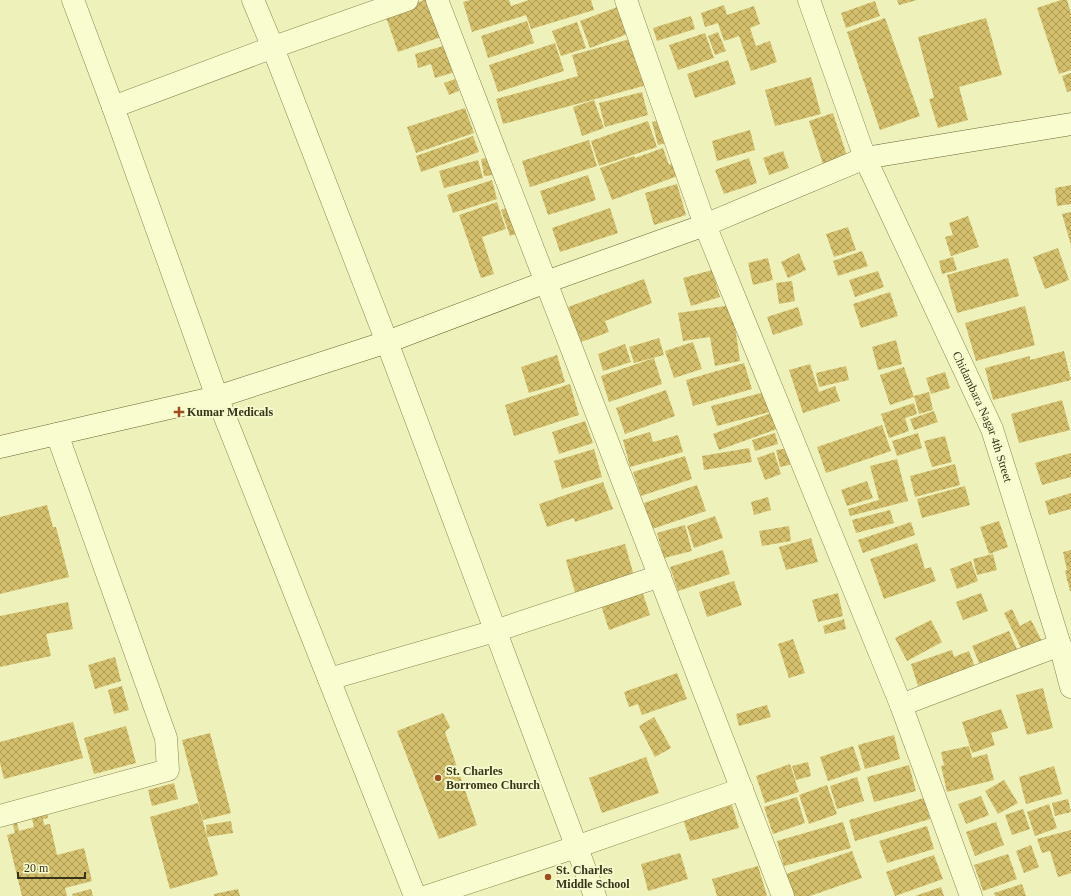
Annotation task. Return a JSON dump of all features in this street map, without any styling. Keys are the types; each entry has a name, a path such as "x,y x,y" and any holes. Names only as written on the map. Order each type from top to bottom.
{"street":[{"path":"73,0 217,397 415,896"},
{"path":"254,0 274,48 387,342 595,896"},
{"path":"113,107 407,0"},
{"path":"437,0 783,896"},
{"path":"626,0 705,225 901,705 970,896"},
{"name":"Chidambara Nagar 4th Street","path":"809,0 865,158 992,428 1060,645 1071,687"},
{"path":"0,447 217,397 387,342 546,282 705,225 865,158 1071,124"},
{"path":"0,816 168,770 166,738 57,434"},
{"path":"329,680 495,631 660,576"},
{"path":"901,705 1060,645"},
{"path":"428,896 576,847 742,789"}],"building":[{"path":"424,0 429,0 441,37 398,52 385,14"},
{"path":"470,0 509,0 511,6 529,0 591,0 594,10 531,29 526,15 472,32 463,2"},
{"path":"897,0 917,0 899,5"},
{"path":"1061,0 1067,0 1071,13 1071,70 1059,74 1037,8"},
{"path":"875,1 880,16 846,28 841,13"},
{"path":"724,5 727,15 754,6 760,24 750,28 756,46 770,41 777,62 751,71 739,36 724,41 718,23 705,27 701,13"},
{"path":"620,6 630,33 590,48 580,21"},
{"path":"691,16 695,29 657,41 653,28"},
{"path":"885,18 920,116 880,130 847,32"},
{"path":"986,18 1002,75 959,87 968,120 938,128 929,99 934,98 918,37"},
{"path":"527,21 534,43 488,58 481,36"},
{"path":"577,22 586,48 561,56 552,31"},
{"path":"718,32 726,51 715,55 708,36"},
{"path":"705,33 714,58 678,70 669,45"},
{"path":"634,38 647,85 503,124 496,99 578,76 572,55"},
{"path":"555,43 564,71 498,92 489,65"},
{"path":"447,45 455,72 435,78 431,64 418,68 415,54"},
{"path":"728,60 736,84 695,98 687,74"},
{"path":"1071,73 1071,91 1067,92 1062,76"},
{"path":"811,77 821,114 775,126 765,90"},
{"path":"455,79 459,91 449,95 444,83"},
{"path":"642,92 648,115 605,127 599,103"},
{"path":"594,100 604,128 582,136 573,107"},
{"path":"465,108 474,133 416,153 407,127"},
{"path":"833,113 847,156 823,164 809,121"},
{"path":"665,119 671,142 658,145 652,122"},
{"path":"648,121 657,147 599,166 591,141"},
{"path":"750,130 755,150 717,161 712,141"},
{"path":"473,136 479,152 421,172 416,156"},
{"path":"589,140 597,166 530,187 522,161"},
{"path":"663,148 669,165 678,161 683,174 612,200 600,168"},
{"path":"783,151 789,168 769,175 763,158"},
{"path":"491,157 493,175 484,176 481,159"},
{"path":"749,158 757,183 724,194 715,170"},
{"path":"478,160 483,178 444,188 439,171"},
{"path":"588,175 596,200 548,215 540,191"},
{"path":"492,180 497,199 453,213 447,195"},
{"path":"677,184 686,215 654,225 645,193"},
{"path":"1071,185 1071,204 1057,206 1055,188"},
{"path":"497,202 506,229 482,237 494,274 481,278 459,215"},
{"path":"514,205 524,231 510,236 501,210"},
{"path":"610,208 618,233 560,252 552,228"},
{"path":"1071,212 1071,245 1062,214"},
{"path":"968,216 979,247 951,256 945,237 953,235 949,223"},
{"path":"848,227 856,250 834,257 826,234"},
{"path":"1058,248 1069,280 1045,289 1033,257"},
{"path":"862,251 868,266 838,276 833,261"},
{"path":"799,253 806,270 788,278 781,262"},
{"path":"953,257 957,270 942,274 939,261"},
{"path":"768,258 773,280 753,285 748,263"},
{"path":"1008,258 1019,296 957,313 947,275"},
{"path":"712,270 720,297 691,306 683,278"},
{"path":"878,271 884,287 855,297 849,280"},
{"path":"644,279 652,303 605,321 609,332 581,342 568,307"},
{"path":"792,281 795,301 779,304 776,283"},
{"path":"890,292 898,316 861,328 853,304"},
{"path":"732,305 740,361 715,366 710,337 683,341 678,313"},
{"path":"1025,306 1035,345 976,361 965,323"},
{"path":"798,307 803,325 773,335 767,317"},
{"path":"659,338 664,355 634,363 629,347"},
{"path":"896,340 902,364 878,370 872,347"},
{"path":"693,342 702,369 674,378 665,351"},
{"path":"625,344 631,362 603,371 598,354"},
{"path":"1064,351 1071,380 993,400 985,368 1030,356 1030,360"},
{"path":"557,355 565,382 529,393 521,367"},
{"path":"654,358 662,384 609,402 601,376"},
{"path":"744,363 752,389 693,406 686,380"},
{"path":"810,364 819,392 835,386 840,401 803,413 789,370"},
{"path":"846,366 849,380 819,387 816,373"},
{"path":"904,367 914,397 890,405 880,375"},
{"path":"945,372 950,388 931,394 926,378"},
{"path":"570,384 579,415 514,436 505,405"},
{"path":"666,390 675,416 625,434 616,408"},
{"path":"765,392 770,412 717,426 711,406"},
{"path":"929,392 933,410 919,414 914,396"},
{"path":"1062,400 1070,430 1019,443 1011,414"},
{"path":"914,403 917,414 905,418 909,431 889,438 881,414"},
{"path":"934,411 938,422 914,430 910,419"},
{"path":"771,413 777,429 719,450 713,434"},
{"path":"585,421 593,443 559,454 552,432"},
{"path":"882,425 891,451 826,473 817,447"},
{"path":"650,432 653,442 678,435 683,452 630,467 623,440"},
{"path":"775,433 778,444 755,451 752,440"},
{"path":"918,433 922,448 897,456 892,441"},
{"path":"945,436 952,462 932,467 924,441"},
{"path":"749,448 752,462 704,470 702,456"},
{"path":"789,448 793,464 780,467 776,450"},
{"path":"594,449 602,477 562,489 554,461"},
{"path":"774,452 781,474 765,480 757,458"},
{"path":"1071,453 1071,477 1042,485 1035,463"},
{"path":"685,456 692,479 641,496 633,472"},
{"path":"897,459 908,501 850,516 848,509 879,500 870,466"},
{"path":"955,464 960,485 915,497 910,476"},
{"path":"867,481 873,498 847,506 841,490"},
{"path":"603,482 613,509 575,522 574,518 547,527 539,504"},
{"path":"697,485 706,511 652,529 644,503"},
{"path":"965,486 970,505 922,518 917,499"},
{"path":"1071,493 1071,509 1049,515 1045,501"},
{"path":"768,497 771,510 754,515 751,502"},
{"path":"47,505 53,527 56,527 69,577 0,594 0,517"},
{"path":"890,510 894,523 856,533 852,520"},
{"path":"715,516 723,538 694,548 687,526"},
{"path":"999,521 1008,547 989,554 980,527"},
{"path":"911,522 915,535 863,553 858,540"},
{"path":"685,525 692,551 664,558 657,533"},
{"path":"789,526 791,541 762,546 759,531"},
{"path":"811,538 818,562 786,570 779,547"},
{"path":"917,543 925,569 931,567 936,581 884,599 870,559"},
{"path":"625,544 634,576 575,592 566,560"},
{"path":"723,550 730,574 678,591 670,567"},
{"path":"1071,550 1070,591 1065,571 1067,570 1063,552"},
{"path":"993,554 997,570 977,575 973,559"},
{"path":"971,561 978,581 957,589 950,569"},
{"path":"734,581 742,605 707,617 699,592"},
{"path":"642,591 650,615 609,630 601,605"},
{"path":"838,593 843,616 818,622 812,600"},
{"path":"981,593 988,611 963,620 956,602"},
{"path":"68,602 73,629 46,634 51,656 0,667 0,616"},
{"path":"1012,609 1020,626 1031,620 1045,647 1025,656 1004,613"},
{"path":"844,619 846,629 825,634 823,626"},
{"path":"931,620 942,642 907,661 895,638"},
{"path":"1009,631 1020,656 983,672 972,646"},
{"path":"793,639 805,673 789,678 778,644"},
{"path":"952,650 954,657 969,651 975,667 918,686 911,664"},
{"path":"115,657 121,681 95,689 88,665"},
{"path":"677,673 687,699 642,715 638,704 629,707 624,692"},
{"path":"122,686 129,710 114,714 108,690"},
{"path":"1043,688 1053,728 1027,735 1016,695"},
{"path":"767,705 771,717 739,726 736,714"},
{"path":"1001,709 1008,728 991,733 995,745 972,753 962,722"},
{"name":"St. Charles Borromeo Church","path":"443,713 450,727 445,732 477,825 439,839 397,731"},
{"path":"654,717 671,748 655,757 639,726"},
{"path":"73,722 83,758 4,779 0,763 0,742"},
{"path":"126,726 136,763 94,774 84,738"},
{"path":"210,733 231,813 203,820 182,740"},
{"path":"894,735 900,759 865,769 858,745"},
{"path":"853,746 861,770 828,781 820,757"},
{"path":"969,746 972,758 944,765 941,752"},
{"path":"987,754 994,780 947,792 941,766"},
{"path":"646,757 659,793 602,813 589,778"},
{"path":"808,762 811,776 796,780 792,766"},
{"path":"790,764 799,792 765,803 756,776"},
{"path":"909,765 916,791 874,802 867,777"},
{"path":"1054,766 1062,794 1026,804 1019,777"},
{"path":"857,777 864,801 837,809 830,786"},
{"path":"1004,780 1018,803 998,814 985,791"},
{"path":"174,783 178,799 152,806 148,790"},
{"path":"827,785 837,814 809,824 799,795"},
{"path":"981,796 989,815 966,824 958,804"},
{"path":"797,797 805,823 773,834 764,807"},
{"path":"924,798 930,819 855,841 849,820"},
{"path":"1068,799 1071,812 1055,816 1052,803"},
{"path":"198,803 218,875 170,889 150,817"},
{"path":"45,804 48,818 43,819 44,825 50,824 57,855 84,848 92,881 65,888 67,896 22,896 7,835 15,833 13,824 6,826 3,814","holes":["32,819 34,827 19,831 17,823"]},
{"path":"1049,804 1057,828 1035,836 1027,812"},
{"path":"732,805 739,828 690,841 683,819"},
{"path":"1023,809 1030,829 1012,835 1005,815"},
{"path":"231,821 233,833 207,837 206,825"},
{"path":"843,822 851,848 784,866 777,841"},
{"path":"996,822 1004,845 975,856 966,832"},
{"path":"927,826 934,849 887,863 879,841"},
{"path":"1071,830 1071,873 1058,877 1050,851 1042,853 1037,839"},
{"path":"1031,845 1039,867 1024,873 1016,851"},
{"path":"852,851 862,878 810,896 793,896 786,874"},
{"path":"680,853 688,879 648,891 641,864"},
{"path":"1008,854 1017,879 983,891 974,865"},
{"path":"934,855 943,879 895,896 886,872"},
{"path":"758,866 767,896 717,896 712,879"},
{"path":"1022,884 1026,896 995,896 994,893"},
{"path":"941,887 944,896 915,896"},
{"path":"91,889 93,896 73,896 72,894"},
{"path":"238,889 240,896 214,896 214,894"}],"place":[{"name":"Kumar Medicals","path":"179,412"},
{"name":"St. Charles Borromeo Church","path":"438,778"},
{"name":"St. Charles Middle School","path":"548,877"}]}
